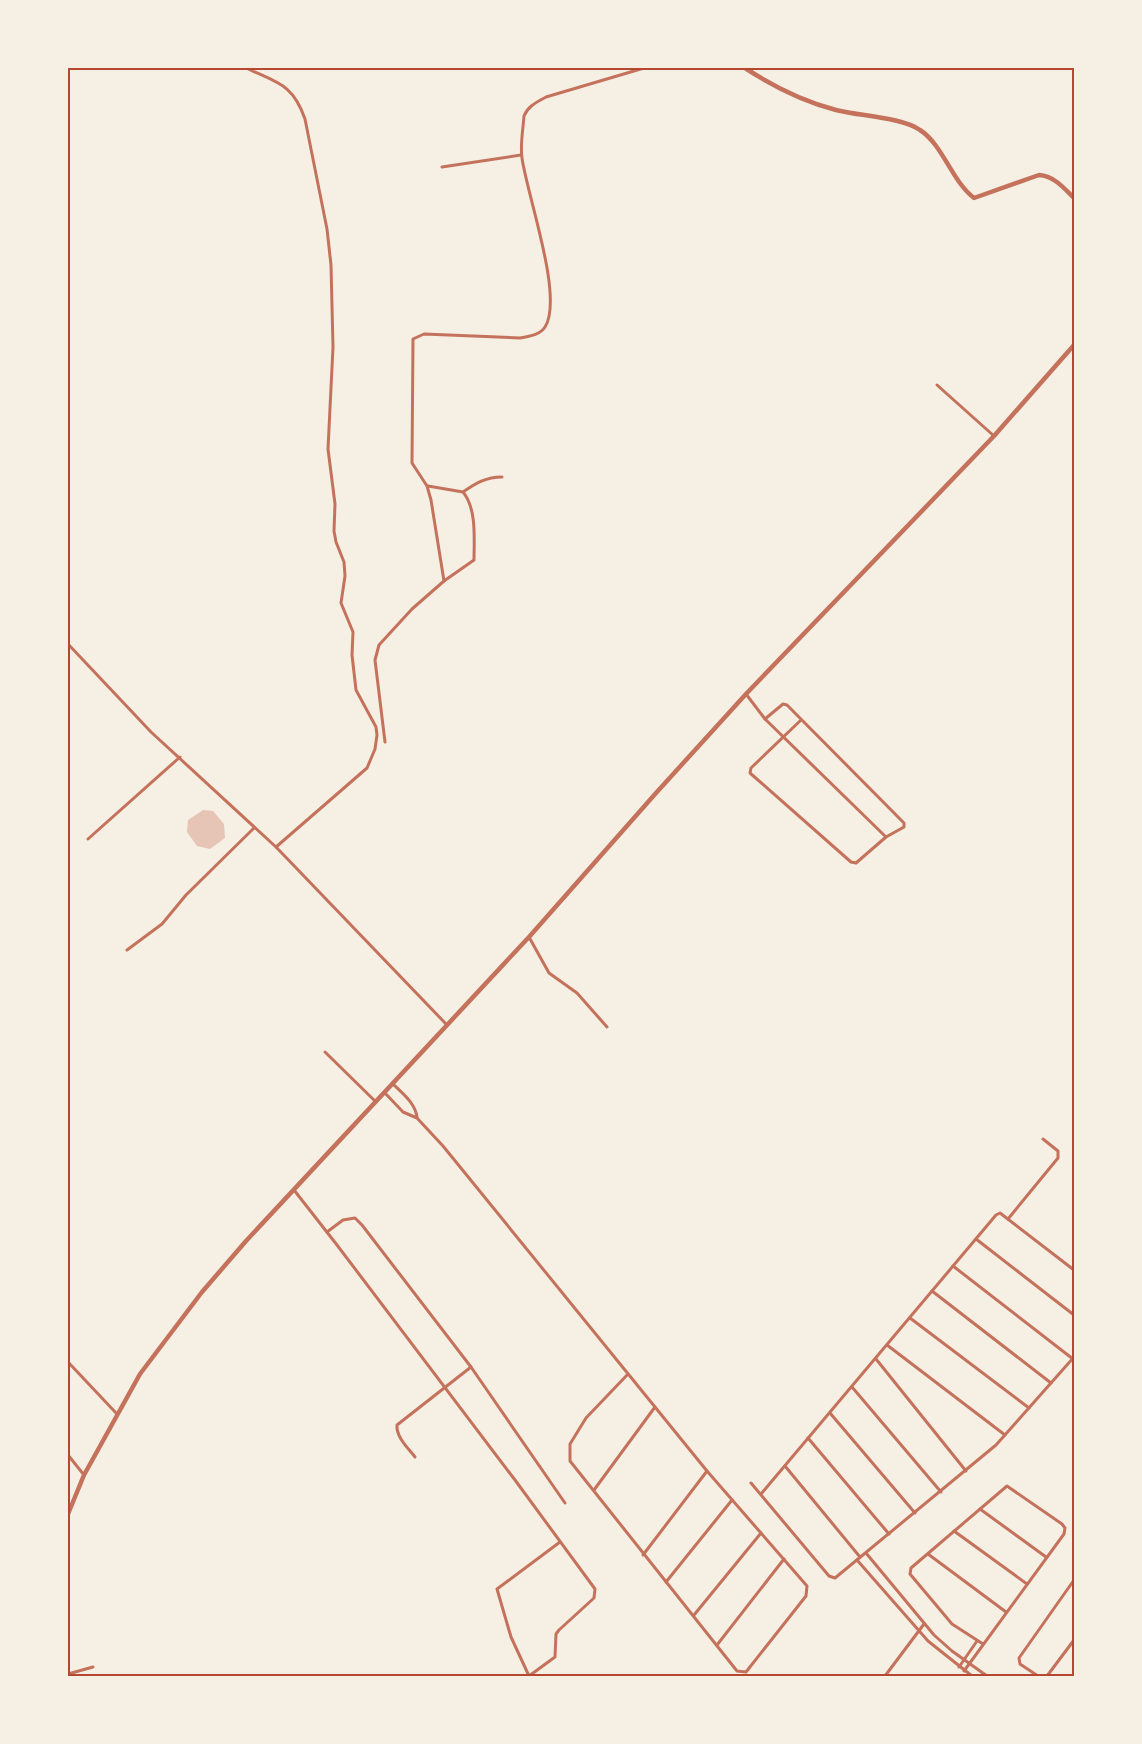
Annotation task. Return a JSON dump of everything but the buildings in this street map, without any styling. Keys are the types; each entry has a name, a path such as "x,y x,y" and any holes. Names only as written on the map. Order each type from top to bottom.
{"street":[{"path":"246,68 292,93 299,102 308,130 327,229 331,265 333,347 328,449 335,504 334,531 344,562 342,603 353,632 352,655 356,690 376,727 377,735 375,749 367,768 276,847"},
{"path":"444,581 427,486 412,463 413,339 424,334 520,338 540,332 545,326 550,306 549,276 521,155 526,110 546,97 644,68"},
{"path":"745,68 806,102 916,127 931,140 962,188 974,198 1039,175 1046,175 1054,179 1074,198"},
{"path":"442,167 521,155"},
{"path":"68,1514 84,1475 140,1374 180,1320 246,1240 529,937 746,694 994,436 1074,345"},
{"path":"937,385 994,436"},
{"path":"427,486 463,492 491,477 502,477"},
{"path":"385,742 375,660 379,645 412,609 444,581 474,560 472,512 463,492"},
{"path":"68,644 145,726 276,847 447,1025"},
{"path":"746,694 765,719 886,837"},
{"path":"765,719 783,704 801,720 904,823 904,827 886,837 858,862 853,862 751,775 751,768 801,720"},
{"path":"88,839 180,756"},
{"path":"126,950 162,924 186,895 254,828"},
{"path":"529,937 549,973 577,993 607,1027"},
{"path":"325,1052 375,1101"},
{"path":"392,1083 412,1104 417,1118"},
{"path":"384,1092 403,1112 417,1118 503,1218 707,1471 807,1586 806,1596 746,1672 737,1671 570,1461 570,1444 586,1418 628,1374"},
{"path":"1008,1219 1058,1158 1058,1151 1043,1139"},
{"path":"293,1189 327,1232 444,1387 560,1542 592,1585 596,1594 590,1603 556,1634 555,1657 529,1676 511,1637 497,1589 560,1542"},
{"path":"761,1494 997,1214 1008,1219 1074,1270"},
{"path":"327,1232 343,1220 355,1218 392,1262 471,1367 565,1503"},
{"path":"976,1239 1074,1315"},
{"path":"751,1483 831,1578 838,1577 966,1471 1005,1435 1074,1358 953,1266"},
{"path":"932,1291 1051,1383"},
{"path":"910,1318 1029,1408"},
{"path":"887,1345 1005,1435"},
{"path":"876,1359 966,1471"},
{"path":"68,1362 117,1414"},
{"path":"414,1457 399,1435 397,1425 471,1367"},
{"path":"852,1387 940,1492"},
{"path":"594,1490 655,1407"},
{"path":"830,1413 915,1513"},
{"path":"808,1438 889,1534"},
{"path":"68,1455 84,1475"},
{"path":"785,1466 868,1573 918,1631 937,1650 972,1677"},
{"path":"643,1555 707,1471"},
{"path":"964,1671 1064,1534 1065,1528 1062,1524 1007,1486 911,1568 910,1574 952,1624 983,1644"},
{"path":"666,1582 732,1500"},
{"path":"980,1509 1046,1557"},
{"path":"954,1531 1027,1584"},
{"path":"694,1616 761,1533"},
{"path":"866,1553 924,1624 943,1643 987,1677"},
{"path":"927,1554 1006,1612"},
{"path":"717,1646 784,1559"},
{"path":"868,1573 877,1566"},
{"path":"1038,1677 1020,1664 1019,1658 1074,1580"},
{"path":"885,1677 924,1624"},
{"path":"1047,1677 1074,1640"},
{"path":"959,1667 977,1641"},
{"path":"68,1674 93,1667"}]}
